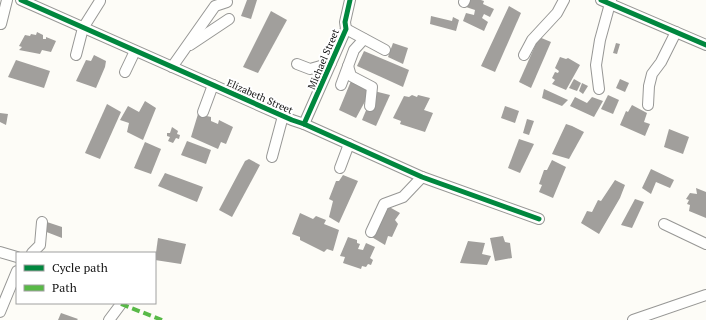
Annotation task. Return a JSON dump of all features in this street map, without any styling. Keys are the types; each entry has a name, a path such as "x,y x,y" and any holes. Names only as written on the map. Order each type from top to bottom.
{"street":[{"path":"1,24 7,0"},
{"name":"Elizabeth Street","path":"21,0 422,177 539,219"},
{"name":"Michael Street","path":"304,124 346,29 345,22 350,0"},
{"path":"524,55 532,40 557,13 564,0"},
{"path":"76,55 83,28 100,1"},
{"path":"599,89 596,65 607,1 706,45"},
{"path":"172,67 215,6 227,2"},
{"path":"185,48 229,19"},
{"path":"346,29 385,50"},
{"path":"648,105 652,74 676,32"},
{"path":"341,84 354,50 364,39"},
{"path":"125,72 136,51"},
{"path":"297,64 310,69 331,63"},
{"path":"348,66 351,76 372,87 370,106"},
{"path":"203,112 213,85"},
{"path":"272,157 283,116"},
{"path":"340,168 349,144"},
{"path":"371,232 384,204 403,197 422,177"},
{"path":"33,252 40,245 42,222"},
{"path":"664,224 706,244"},
{"path":"0,252 16,257"},
{"path":"0,312 16,273"},
{"path":"633,320 706,295"},
{"path":"109,320 119,304"}],"building":[{"path":"247,0 257,0 251,19 241,16"},
{"path":"469,0 484,1 483,4 494,9 490,17 484,14 482,18 488,22 484,31 463,21 466,13 474,15 475,10 466,7"},
{"path":"509,6 521,13 495,72 481,66"},
{"path":"271,11 287,20 258,73 243,67"},
{"path":"431,16 452,21 453,17 459,20 456,31 430,24"},
{"path":"37,32 43,35 43,39 46,39 46,37 56,41 51,52 42,50 40,54 19,50 22,47 19,46 25,35 36,35"},
{"path":"539,37 551,42 531,88 519,82"},
{"path":"393,43 408,48 403,64 388,57"},
{"path":"616,43 620,44 617,54 613,53"},
{"path":"364,51 409,70 403,87 357,66"},
{"path":"94,55 106,61 96,88 76,81 86,60 91,61"},
{"path":"560,57 566,59 568,58 580,65 566,90 552,84 555,80 552,78 555,72 558,73 559,71 555,68"},
{"path":"16,60 50,71 44,88 8,77"},
{"path":"574,79 581,83 577,91 569,88"},
{"path":"620,79 629,83 625,92 616,88"},
{"path":"351,81 368,87 366,93 369,94 356,118 339,110"},
{"path":"582,83 588,86 583,94 579,91"},
{"path":"544,89 568,100 562,106 542,98"},
{"path":"374,91 390,95 376,126 362,120"},
{"path":"412,95 430,98 424,110 433,113 425,132 400,124 401,121 393,118 404,96 409,97"},
{"path":"608,95 619,100 613,114 601,109"},
{"path":"575,97 587,103 592,97 603,101 594,117 570,106"},
{"path":"145,101 156,108 143,140 127,132 129,123 120,120 128,106 139,112"},
{"path":"107,104 121,112 100,159 85,153"},
{"path":"632,105 647,113 644,122 650,124 645,136 620,125 626,111 628,112"},
{"path":"505,106 519,111 515,123 501,118"},
{"path":"0,113 8,114 6,125 0,122"},
{"path":"198,114 211,117 211,121 218,124 219,120 233,127 226,144 221,142 218,149 191,137"},
{"path":"527,119 534,121 529,135 523,133"},
{"path":"566,124 584,132 569,159 552,154"},
{"path":"172,127 178,131 177,134 180,135 179,139 176,138 173,143 168,141 170,137 167,136 167,133 170,133"},
{"path":"669,129 689,137 683,154 664,147"},
{"path":"519,139 534,144 520,173 508,168"},
{"path":"187,141 211,150 206,164 181,155"},
{"path":"145,142 161,149 151,174 134,168"},
{"path":"249,159 260,165 232,217 219,210 245,161"},
{"path":"552,160 566,167 553,198 539,192 542,185 539,184 544,170 547,170"},
{"path":"651,169 674,180 670,188 656,182 651,194 642,188"},
{"path":"165,173 203,187 197,202 158,186"},
{"path":"343,175 358,181 339,223 329,217 333,201 329,199 336,181 339,181"},
{"path":"615,180 625,185 620,198 599,234 581,223 587,211 592,212 598,200 601,201"},
{"path":"696,188 706,192 706,218 689,211 690,205 687,204 689,200 686,199 690,193 697,194"},
{"path":"635,199 644,202 632,228 621,225"},
{"path":"384,204 400,213 395,220 398,224 392,237 388,236 385,245 370,236"},
{"path":"300,213 313,219 316,216 326,220 324,224 339,230 333,251 327,249 324,252 300,240 300,237 292,234"},
{"path":"47,222 62,227 62,238 44,231"},
{"path":"503,236 505,242 510,243 512,258 495,261 490,238"},
{"path":"348,237 357,240 357,243 360,244 358,249 363,250 366,243 375,247 370,258 373,260 371,265 368,264 366,267 362,266 361,269 343,263 345,257 340,256"},
{"path":"158,238 186,244 181,264 156,260"},
{"path":"468,241 485,243 482,254 491,256 487,265 460,263"},
{"path":"61,313 78,319 58,320"}],"marked path":[{"path":"121,304 162,320"}],"cycle path":[{"path":"21,0 422,177 539,219"},
{"path":"304,124 346,29 345,22 350,0"},
{"path":"601,0 706,45"}]}
